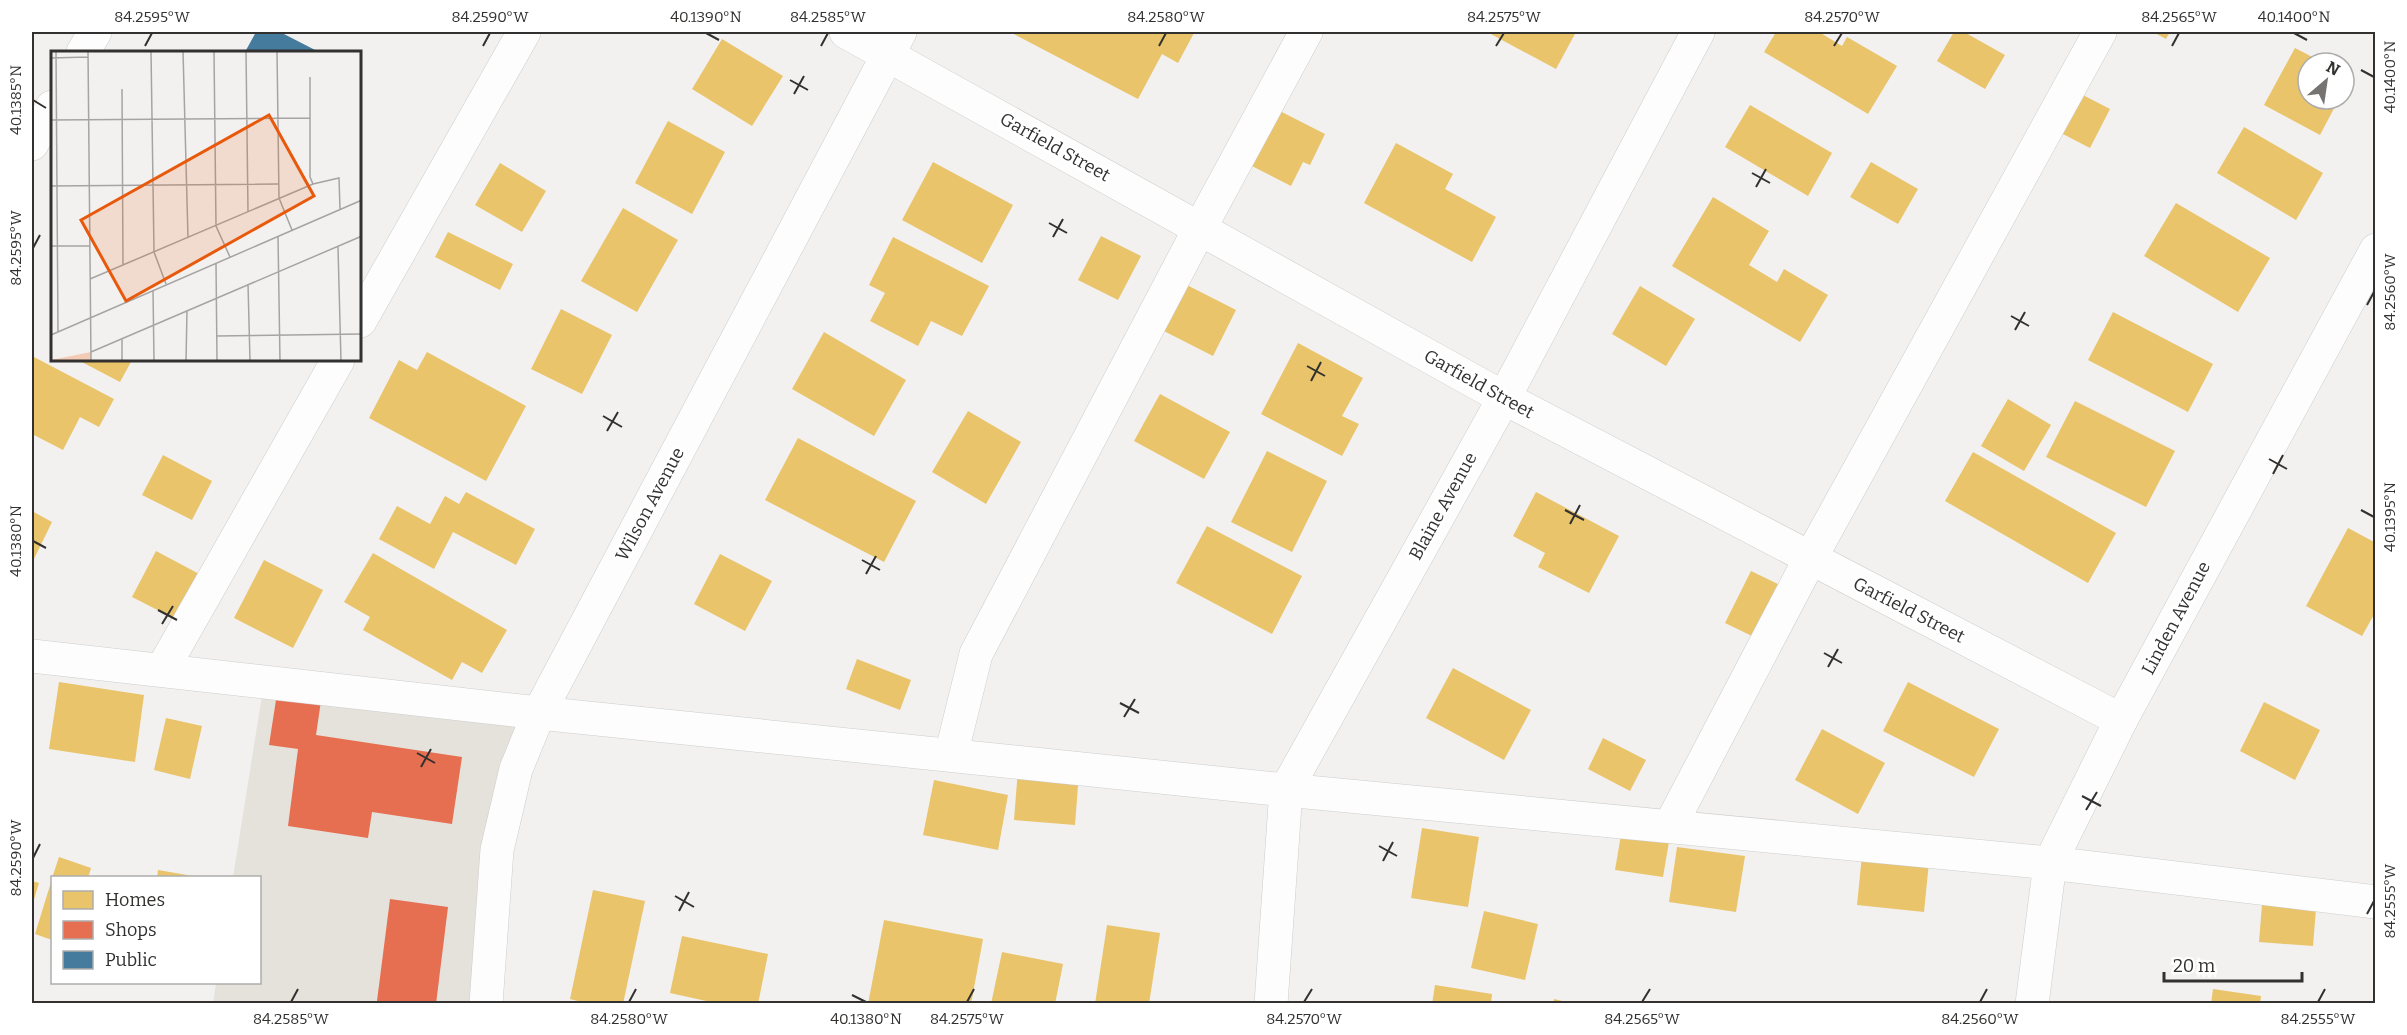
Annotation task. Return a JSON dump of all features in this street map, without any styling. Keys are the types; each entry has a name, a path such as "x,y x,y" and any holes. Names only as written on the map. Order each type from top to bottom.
{"street":[{"path":"84,51 95,32"},
{"path":"362,317 524,32"},
{"name":"Garfield Street","path":"846,32 894,43 1200,228 1504,398 2121,720"},
{"path":"951,755 976,654 1306,32"},
{"name":"Blaine Avenue","path":"1271,1004 1286,790 1504,398 1698,32"},
{"path":"1670,826 1810,559 2100,32"},
{"name":"Wilson Avenue","path":"486,1004 497,850 516,769 539,713 894,43"},
{"path":"32,144 51,109"},
{"name":"Linden Avenue","path":"2032,1004 2050,863 2121,720 2376,250"},
{"path":"162,670 337,362"},
{"path":"32,656 539,713 1286,790 2050,863 2376,902"}],"shaded area":[{"path":"264,683 539,713 486,1003 213,1004 216,984 261,984 261,876 233,876"}],"building: Homes":[{"path":"1010,32 1194,33 1178,63 1162,54 1138,99"},
{"path":"1487,32 1576,32 1556,69"},
{"path":"1776,32 1819,32 1842,46 1847,37 1897,66 1868,114 1764,52"},
{"path":"1954,32 1964,32 2005,55 1985,89 1937,61"},
{"path":"2153,32 2170,32 2166,39"},
{"path":"722,39 783,76 752,126 692,89"},
{"path":"2295,48 2301,51 2296,51 2296,111 2333,111 2320,135 2264,105"},
{"path":"2079,93 2110,109 2090,148 2059,132"},
{"path":"1750,105 1832,153 1808,196 1725,147"},
{"path":"1272,107 1325,134 1310,165 1303,162 1291,186 1244,162"},
{"path":"668,121 725,152 692,214 635,183"},
{"path":"2244,127 2323,173 2296,220 2217,173"},
{"path":"1396,143 1453,174 1445,189 1496,217 1472,262 1364,203"},
{"path":"933,162 1013,205 982,263 902,220"},
{"path":"1871,162 1918,189 1898,224 1850,197"},
{"path":"500,163 546,191 522,232 475,205"},
{"path":"1713,197 1769,231 1749,265 1777,282 1784,269 1828,295 1800,342 1672,266"},
{"path":"2176,203 2270,258 2238,312 2144,256"},
{"path":"623,208 678,240 637,312 581,281"},
{"path":"448,232 513,264 500,290 435,257"},
{"path":"1101,236 1141,256 1118,300 1078,280"},
{"path":"893,237 989,286 962,336 931,321 918,346 870,321 885,293 869,285"},
{"path":"1181,282 1236,310 1213,356 1158,328"},
{"path":"1640,286 1695,319 1666,366 1612,334"},
{"path":"561,309 612,335 582,394 531,369"},
{"path":"2113,312 2213,364 2188,412 2088,360"},
{"path":"824,332 906,380 874,436 792,389"},
{"path":"1298,343 1363,378 1342,416 1359,424 1342,456 1261,414"},
{"path":"427,352 526,406 486,481 369,418 399,360 417,370"},
{"path":"34,357 114,399 99,427 80,417 63,450 32,434 32,361"},
{"path":"82,362 131,362 120,382"},
{"path":"1160,394 1230,432 1204,479 1134,441"},
{"path":"2008,399 2051,425 2024,471 1981,446"},
{"path":"2075,401 2175,451 2146,507 2046,457"},
{"path":"968,411 1021,442 986,504 932,472"},
{"path":"798,438 916,501 884,562 765,500"},
{"path":"1267,451 1327,481 1292,552 1231,522"},
{"path":"1973,452 2116,533 2088,583 1945,501"},
{"path":"163,455 212,481 192,520 142,495"},
{"path":"466,492 535,529 516,565 453,532 434,569 379,539 397,506 430,524 445,496 459,504"},
{"path":"1536,492 1619,536 1589,593 1538,567 1545,553 1513,536"},
{"path":"32,511 52,522 32,563"},
{"path":"1207,526 1302,576 1272,634 1176,583"},
{"path":"2348,528 2376,543 2376,611 2362,636 2306,606"},
{"path":"156,551 203,576 179,621 132,597"},
{"path":"373,553 507,630 482,673 462,662 452,680 363,630 370,617 344,602"},
{"path":"720,554 772,581 745,631 694,604"},
{"path":"264,560 323,590 293,648 234,618"},
{"path":"1751,571 1780,585 1754,637 1725,623"},
{"path":"857,659 911,680 900,710 846,689"},
{"path":"1453,668 1531,710 1504,760 1426,718"},
{"path":"59,682 144,695 135,762 49,749"},
{"path":"1908,682 1999,729 1974,777 1883,731"},
{"path":"2264,702 2320,730 2295,780 2240,751"},
{"path":"166,718 202,726 190,779 154,770"},
{"path":"1822,729 1885,763 1858,814 1795,780"},
{"path":"1603,738 1646,760 1630,791 1588,769"},
{"path":"1018,769 1079,773 1075,825 1014,820"},
{"path":"934,780 1008,795 998,850 923,835"},
{"path":"1422,828 1479,837 1468,907 1411,898"},
{"path":"1622,829 1670,836 1663,877 1615,870"},
{"path":"1677,847 1745,856 1736,912 1669,902"},
{"path":"1862,855 1929,862 1924,912 1857,905"},
{"path":"59,857 91,868 89,876 53,876"},
{"path":"158,870 193,876 157,876"},
{"path":"32,881 39,883 32,906"},
{"path":"51,882 51,940 35,934"},
{"path":"593,890 645,901 623,1004 589,1004 570,999"},
{"path":"2263,892 2317,896 2313,946 2259,942"},
{"path":"1484,911 1538,924 1525,980 1471,968"},
{"path":"884,920 983,939 971,1004 868,1004"},
{"path":"1107,925 1160,933 1149,1004 1095,1004"},
{"path":"682,936 768,954 758,1004 720,1004 670,993"},
{"path":"1002,952 1063,964 1055,1004 991,1004"},
{"path":"1435,985 1492,994 1491,1004 1432,1004"},
{"path":"2213,989 2261,996 2260,1004 2211,1004"},
{"path":"1554,999 1571,1003 1571,1004 1553,1004"}],"building: Shops":[{"path":"278,687 322,694 316,735 462,757 452,824 372,812 368,838 288,826 298,749 269,745"},
{"path":"390,899 448,907 436,1004 377,1001"}],"building: Public":[{"path":"256,32 280,32 317,51 246,51"}]}
